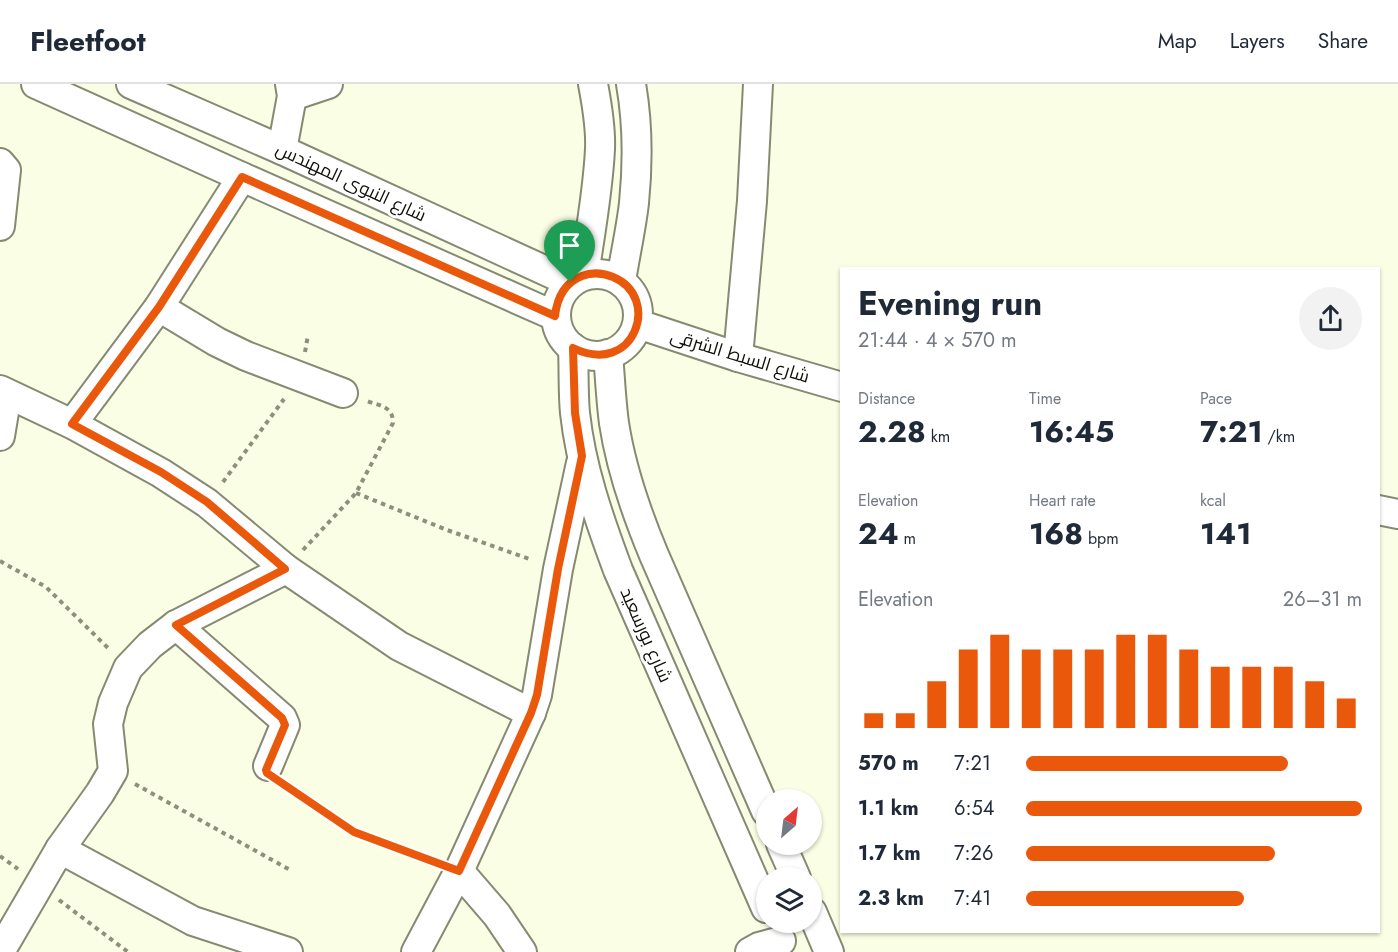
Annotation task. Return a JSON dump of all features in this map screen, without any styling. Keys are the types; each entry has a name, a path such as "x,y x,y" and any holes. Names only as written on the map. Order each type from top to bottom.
{"street":[{"path":"36,84 555,316"},
{"name":"شارع النبوى المهندس","path":"131,84 577,279"},
{"path":"282,150 291,90 328,84"},
{"path":"577,279 595,198 600,148 593,84"},
{"path":"621,280 634,205 637,157 635,109 631,84"},
{"path":"738,357 752,201 758,84"},
{"path":"0,163 6,170 0,226"},
{"path":"72,424 159,307 242,177"},
{"path":"603,273 621,280 632,292 638,308 638,324 632,338 622,348 608,354 596,356 584,354 573,348 564,340 555,316 562,292 577,279 603,273"},
{"path":"159,307 217,342 246,356 343,393"},
{"name":"شارع السبط الشرقى","path":"638,324 738,357 840,386"},
{"name":"شارع بورسعيد","path":"573,348 575,413 582,456 597,514 618,570 756,885"},
{"path":"608,354 615,424 636,513 756,789"},
{"path":"0,436 4,392 72,424 161,472 207,502 285,569 399,646 531,713"},
{"path":"416,952 459,871 531,713 537,695 558,569 582,456"},
{"path":"1380,510 1398,514"},
{"path":"0,952 60,849 100,793 112,771 108,724 112,703 128,668 150,645 176,625 285,569"},
{"path":"176,625 282,718 285,725 268,766"},
{"path":"60,849 193,921 288,952"},
{"path":"459,871 497,915 522,952"},
{"path":"821,933 829,952"}],"path":[{"path":"207,502 300,377 309,335"},
{"path":"285,569 356,493 393,423 390,410 343,393"},
{"path":"356,493 447,530 558,569"},
{"path":"0,561 46,586 128,668"},
{"path":"268,766 266,770 269,776 354,832 459,871"},
{"path":"112,771 292,871"},
{"path":"0,855 129,952"}],"route":[{"path":"242,177 555,316 557,303 570,282 584,275 603,273 621,280 632,292 638,308 638,324 632,338 622,348 608,354 596,356 584,354 573,348 575,413 582,456 558,569 537,695 531,713 459,871 354,832 269,776 266,770 285,722 176,625 285,569 207,502 161,472 72,424 159,307 242,177"}]}
